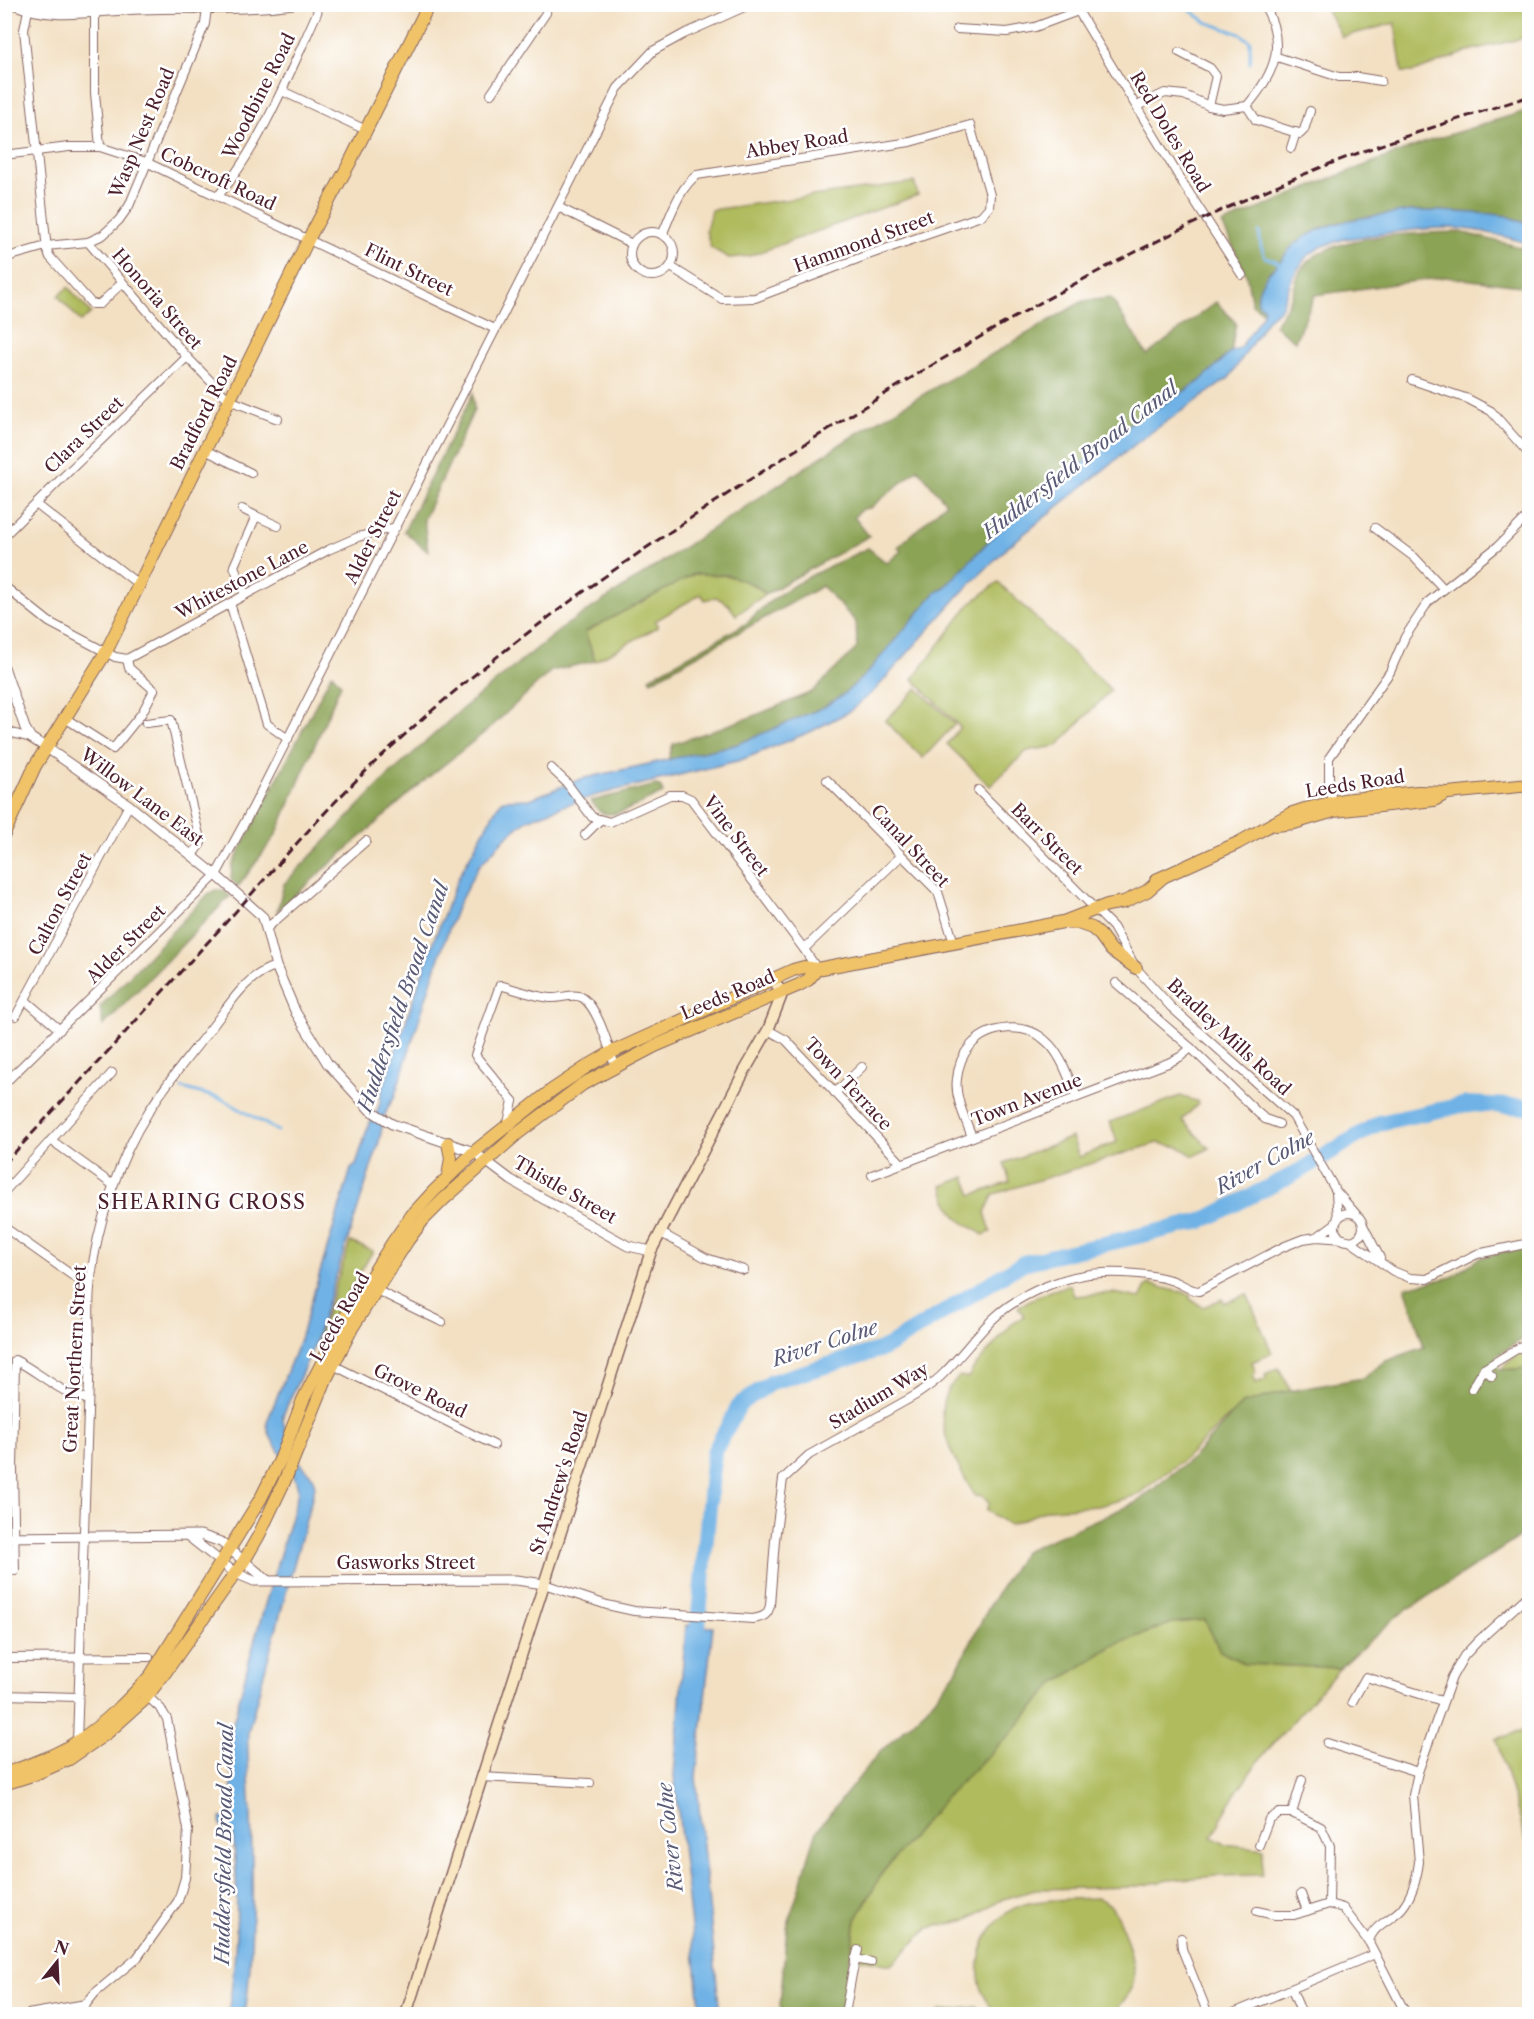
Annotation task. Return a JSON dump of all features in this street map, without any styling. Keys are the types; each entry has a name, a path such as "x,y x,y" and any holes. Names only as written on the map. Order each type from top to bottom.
{"main road":[{"name":"Bradford Road","path":"4,834 35,766 106,652 309,238 349,164 427,5"},
{"name":"Leeds Road","path":"4,1774 31,1765 76,1742 142,1693 261,1498 303,1400 327,1351 370,1287 412,1215 474,1152 552,1090 610,1053 804,967 817,969 1063,922 1107,905 1130,890 1162,878 1272,826 1298,811 1418,792 1448,793 1530,785"},
{"path":"1063,922 1078,923 1092,928 1111,950 1136,968"},
{"name":"Leeds Road","path":"4,1784 69,1759 107,1733 142,1693 244,1561 259,1535 290,1468 311,1414 370,1287 423,1220 487,1160 557,1102 584,1084 615,1066 808,980 817,969"},
{"path":"774,980 781,992"},
{"name":"St Andrew's Road","path":"406,2014 651,1251 768,1029 781,992"},
{"path":"448,1143 451,1158 448,1177"}],"street":[{"path":"13,4 28,10 62,15 139,9 269,8 293,4"},
{"name":"Woodbine Road","path":"218,196 235,176 282,91 319,4"},
{"path":"491,94 546,13 547,4"},
{"name":"Alder Street","path":"4,1084 216,875 288,739 618,88 653,51 740,7 751,4"},
{"path":"1137,106 1165,93 1184,95 1209,106 1223,109 1247,106 1264,87 1277,57 1270,15 1264,4"},
{"name":"Wasp Nest Road","path":"4,258 46,246 88,242 103,235 119,220 129,206 205,24 207,8"},
{"path":"957,29 1007,32 1035,27 1076,8"},
{"name":"Red Doles Road","path":"1076,8 1242,275"},
{"path":"28,10 24,30 46,246 50,257 92,304 100,304 122,283"},
{"path":"95,12 95,93 100,147"},
{"path":"1179,52 1210,68 1216,76 1209,106"},
{"path":"1277,57 1339,77 1381,81"},
{"path":"282,91 364,133"},
{"path":"1247,106 1256,120 1300,134 1304,130 1310,111"},
{"name":"Abbey Road","path":"662,235 680,195 689,181 697,175 910,142 970,125"},
{"name":"Hammond Street","path":"670,267 722,299 755,298 865,256 981,216 989,207 990,195 970,125"},
{"path":"1290,148 1296,132"},
{"name":"Cobcroft Road","path":"4,155 69,147 100,147 146,162 309,238"},
{"path":"558,207 632,244"},
{"path":"650,232 662,235 671,244 674,252 670,267 658,275 642,274 633,266 630,259 632,244 642,234 650,232"},
{"name":"Flint Street","path":"309,238 495,329"},
{"name":"Honoria Street","path":"88,242 144,309 229,400"},
{"name":"Clara Street","path":"4,536 187,357"},
{"path":"1412,380 1468,399 1491,411 1530,455"},
{"path":"229,400 278,419"},
{"path":"205,450 251,473"},
{"path":"36,504 138,584"},
{"path":"242,509 278,526"},
{"path":"1333,806 1328,782 1329,758 1390,672 1405,637 1422,609 1498,546 1530,514"},
{"path":"245,595 234,566 256,516"},
{"name":"Whitestone Lane","path":"127,658 328,550 358,537 396,526"},
{"path":"1375,528 1414,557 1444,589"},
{"path":"4,586 49,622 115,657 127,658 129,668 154,690 142,713 113,749 65,718"},
{"path":"230,603 267,724 288,739"},
{"path":"4,667 30,738"},
{"path":"146,723 171,720 201,843 192,855"},
{"path":"4,728 30,738"},
{"name":"Willow Lane East","path":"30,738 129,806 192,855 263,917 267,928"},
{"path":"551,768 566,782 592,817 599,821 585,835"},
{"name":"Canal Street","path":"827,780 938,892 954,943"},
{"name":"Barr Street","path":"978,790 1095,910"},
{"name":"Vine Street","path":"599,821 609,822 670,795 682,795 691,800 817,969"},
{"name":"Calton Street","path":"16,1016 129,806"},
{"path":"267,928 366,841"},
{"path":"804,949 901,856"},
{"name":"Bradley Mills Road","path":"1095,910 1113,927 1136,968 1171,1007 1293,1116 1336,1191 1363,1224 1374,1250 1384,1265"},
{"name":"Thistle Street","path":"267,928 276,966 296,1013 328,1064 370,1110 392,1124 474,1152 511,1180 628,1246 651,1251"},
{"name":"Great Northern Street","path":"76,1742 90,1352 90,1288 100,1228 113,1185 148,1113 188,1057 250,979 264,969 276,966"},
{"path":"1116,983 1191,1048 1265,1119 1279,1124"},
{"path":"533,1106 513,1101 475,1055 500,985 549,998 571,995 582,997 597,1019 615,1066"},
{"path":"25,1000 60,1030"},
{"path":"972,1137 961,1107 956,1082 961,1060 971,1044 986,1034 1006,1028 1028,1029 1046,1040 1059,1055 1077,1097"},
{"name":"Town Terrace","path":"768,1029 786,1040 901,1163"},
{"name":"Town Avenue","path":"872,1175 1168,1063 1191,1048"},
{"path":"835,1093 862,1067"},
{"path":"4,1192 112,1073"},
{"path":"507,1126 513,1101"},
{"path":"51,1140 113,1185"},
{"name":"Bradley Mills Road","path":"1336,1191 1336,1230 1393,1271 1410,1278 1427,1279 1476,1254 1530,1243"},
{"path":"1337,1221 1344,1214 1356,1215"},
{"name":"Stadium Way","path":"1317,1237 1337,1221"},
{"path":"1346,1239 1360,1235 1363,1224"},
{"path":"4,1227 90,1288"},
{"path":"660,1233 706,1258 744,1269"},
{"name":"Stadium Way","path":"544,1584 607,1605 634,1611 753,1619 763,1617 768,1612 783,1479 809,1455 928,1386 943,1374 995,1317 1010,1305 1044,1287 1071,1278 1101,1273 1169,1280 1199,1291 1283,1247 1317,1237 1346,1239"},
{"name":"Thistle Street","path":"628,1246 642,1261 644,1274"},
{"path":"370,1287 442,1323"},
{"path":"1472,1389 1484,1369 1530,1341"},
{"path":"15,1571 10,1537 15,1360 31,1367 74,1396 87,1399"},
{"name":"Grove Road","path":"333,1365 494,1445"},
{"path":"1484,1369 1492,1376"},
{"path":"10,1537 200,1535 213,1538 230,1549 267,1580"},
{"path":"188,1536 235,1573"},
{"name":"Gasworks Street","path":"235,1573 254,1581 516,1580 544,1584"},
{"path":"1369,1942 1371,1933 1402,1908 1418,1873 1413,1795 1418,1772 1442,1701 1457,1666 1464,1656 1530,1594"},
{"path":"4,1658 149,1657"},
{"path":"1352,1702 1366,1677 1442,1701"},
{"path":"83,2014 86,2004 95,1993 136,1958 178,1901 185,1878 188,1829 172,1740 167,1719 161,1708 142,1693"},
{"path":"4,1695 78,1697"},
{"path":"1327,1743 1418,1772"},
{"path":"482,1777 590,1783"},
{"path":"1292,1813 1302,1780"},
{"path":"1259,1845 1269,1819 1279,1813 1292,1813 1321,1827 1330,1846 1329,1904"},
{"path":"1302,1894 1307,1911"},
{"path":"1257,1911 1275,1915 1294,1914 1329,1904 1343,1908 1369,1942 1406,2014"},
{"path":"1181,1938 1182,1949 1208,2014"},
{"path":"845,2014 858,1950"},
{"path":"1231,2014 1375,1954"},
{"path":"855,1959 871,1962"},
{"path":"1292,1990 1302,2014"},
{"path":"28,2014 86,2004"}],"green space":[{"path":"1324,5 1529,5 1529,37 1472,50 1414,72 1402,72 1395,23 1342,37"},
{"path":"1529,110 1529,225 1507,216 1439,211 1411,211 1336,223 1319,229 1296,243 1269,272 1257,297 1264,308 1263,312 1252,304 1246,274 1222,224 1429,141"},
{"path":"914,182 918,195 749,256 729,258 711,248 706,231 711,210"},
{"path":"1460,232 1529,249 1529,287 1445,277 1315,295 1295,341 1274,325 1289,302 1302,268 1314,256 1353,241 1376,237"},
{"path":"68,287 91,313 81,322 58,296"},
{"path":"1111,298 1147,355 1216,302 1236,323 1231,352 1199,382 1152,411 1143,413 1001,528 943,589 936,592 866,674 843,695 824,707 738,744 668,760 673,744 754,716 812,692 857,648 856,622 822,586 651,681 649,678 747,623 788,589 836,563 868,548 887,563 901,551 898,547 946,503 918,469 870,508 862,509 854,517 869,536 766,594 755,585 728,575 694,574 585,632 595,661 551,671 490,728 425,780 277,911 284,884 386,778 463,708 566,625 859,432 1083,301"},
{"path":"473,393 474,410 424,519 428,552 404,531"},
{"path":"694,574 714,574 741,579 766,594 736,615 728,604 716,597 705,600 701,594 655,621 658,627 595,661 585,632"},
{"path":"998,582 1111,690 1057,746 1027,751 990,786 947,744 960,727 913,679 969,605"},
{"path":"332,673 341,684 276,835 238,887 231,879 232,866"},
{"path":"917,688 955,724 923,758 885,721"},
{"path":"656,785 663,793 615,814 601,812 591,801"},
{"path":"215,890 222,890 230,896 103,1026 100,1007 208,894"},
{"path":"1180,1096 1197,1101 1198,1104 1182,1120 1209,1148 1194,1156 1179,1147 1157,1143 994,1194 985,1212 991,1232 983,1235 961,1221 949,1205 942,1186 965,1177 972,1195 1010,1182 1004,1163 1072,1137 1079,1157 1117,1142 1110,1122"},
{"path":"350,1242 373,1251 315,1348"},
{"path":"1529,1246 1529,1335 1496,1356 1500,1370 1529,1368 1529,1531 1396,1617 1340,1668 1245,1664 1220,1651 1205,1620 1172,1623 1112,1646 1055,1683 1010,1734 947,1796 882,1873 856,1920 842,2014 782,2014 780,2005 787,1927 817,1830 878,1754 926,1709 956,1671 988,1608 1024,1551 1137,1502 1193,1457 1242,1404 1283,1392 1363,1378 1386,1361 1424,1347 1405,1287 1452,1277 1479,1258"},
{"path":"1149,1284 1190,1295 1190,1299 1203,1307 1222,1299 1224,1303 1247,1294 1272,1353 1252,1362 1256,1372 1253,1374 1256,1383 1266,1379 1265,1374 1279,1368 1291,1391 1242,1404 1184,1459 1137,1495 1099,1506 1049,1509 1009,1525 986,1510 989,1503 981,1495 976,1497 955,1460 942,1418 943,1404 948,1389 960,1376 968,1378 972,1370 1011,1325 1024,1316 1018,1307 1031,1300 1070,1285 1074,1296 1113,1293 1140,1298"},
{"path":"1529,1346 1529,1368 1500,1370 1517,1354"},
{"path":"1205,1620 1220,1651 1245,1664 1340,1668 1259,1760 1235,1794 1212,1837 1225,1844 1264,1849 1262,1875 1169,1880 1133,1887 1039,1889 1003,1899 967,1920 929,1928 891,1965 851,1957 856,1920 882,1873 947,1796 1010,1734 1055,1683 1112,1646 1172,1623"},
{"path":"1529,1729 1530,1841 1527,1842 1496,1739"},
{"path":"1098,1898 1109,1904 1119,1920 1128,1943 1133,1966 1133,1984 1116,2011 1113,2014 995,2014 987,2001 979,1976 981,1952 990,1930 1007,1913 1029,1903"},
{"path":"977,2007 978,2014 939,2014 939,2011"}],"water":[{"path":"1411,211 1507,216 1529,225 1529,244 1481,231 1438,228 1344,239 1321,247 1306,257 1293,276 1281,308 1268,319 1229,378 1143,438 1009,546 961,593 876,689 850,711 812,731 741,760 597,795 527,820 506,837 478,867 458,905 443,945 394,1098 384,1116 377,1149 313,1348 283,1415 293,1449 314,1480 315,1487 248,1732 252,1865 250,1965 245,2014 228,2014 234,1970 237,1898 232,1830 221,1826 220,1818 232,1816 231,1731 254,1642 298,1493 293,1473 272,1440 267,1422 300,1339 351,1169 356,1165 369,1123 378,1109 381,1093 431,947 458,878 497,807 503,800 530,799 581,779 738,744 824,707 843,695 866,674 936,592 943,589 1001,528 1107,444 1143,412 1152,411 1199,382 1231,352 1240,348 1262,316 1264,308 1258,303 1258,293 1262,283 1296,243 1337,223"},
{"path":"686,1625 713,1627 696,1777 720,2014 701,2014 674,1775"}],"waterway":[{"path":"1182,4 1206,22 1240,34 1250,41 1250,63"},
{"path":"1259,232 1265,257 1280,265"},
{"path":"182,1088 222,1099 278,1131"},
{"name":"River Colne","path":"696,1647 714,1452 740,1404 772,1382 885,1348 1023,1263 1202,1221 1296,1173 1379,1123 1467,1104 1530,1107"}],"railway":[{"path":"4,1164 352,784 416,725 509,648 656,541 895,388 965,346 1109,266 1182,229 1332,163 1530,96"}],"district":[{"name":"SHEARING CROSS","path":"202,1202"}],"water label":[{"name":"Huddersfield Broad Canal","path":"1080,460"},
{"name":"Huddersfield Broad Canal","path":"403,997"},
{"name":"Huddersfield Broad Canal","path":"224,1844"}]}
